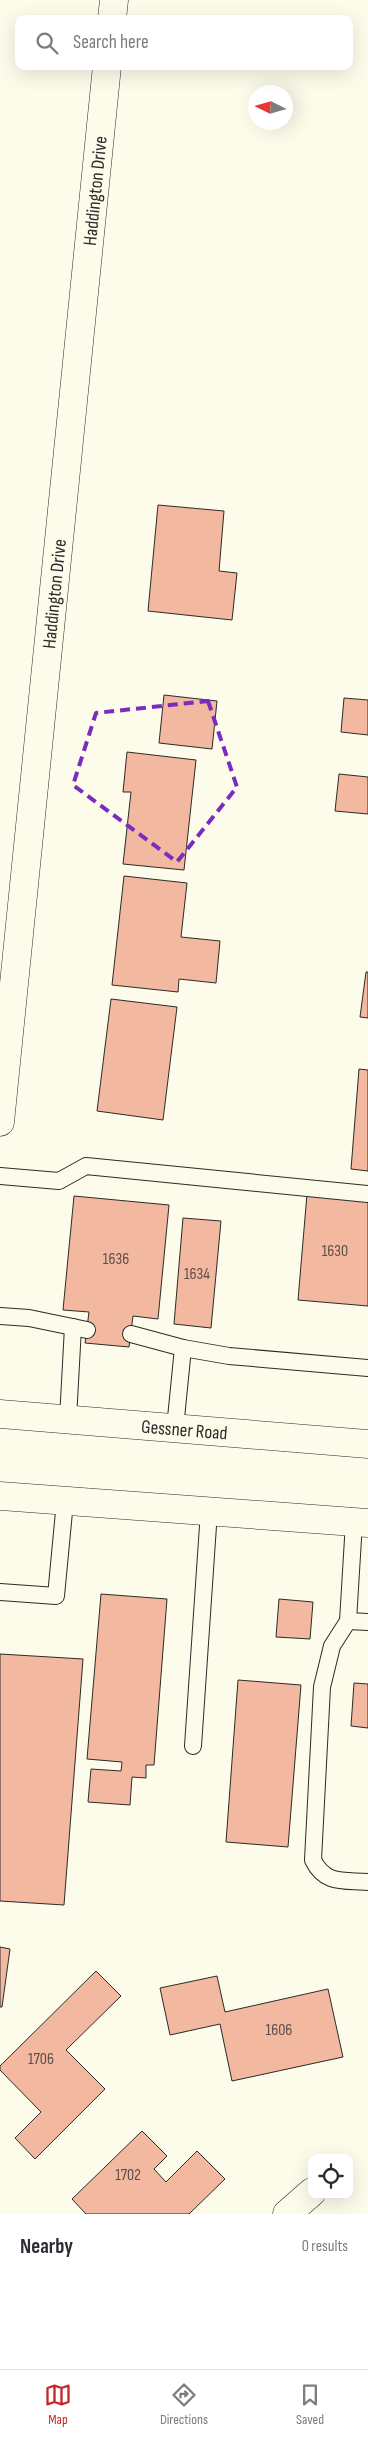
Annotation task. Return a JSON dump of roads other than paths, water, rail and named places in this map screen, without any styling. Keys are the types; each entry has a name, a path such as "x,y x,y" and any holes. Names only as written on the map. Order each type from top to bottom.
{"street":[{"path":"112,15 114,0"},
{"name":"Haddington Drive","path":"0,1122 107,70"},
{"name":"Gessner Road","path":"0,1414 368,1444"},
{"path":"0,1496 361,1522"},
{"path":"287,2214 308,2196"}],"lane":[{"path":"0,1176 59,1181 86,1166 368,1194"},
{"path":"0,1316 29,1318 80,1329 68,1419"},
{"path":"131,1334 183,1348 229,1356 368,1368"},
{"path":"175,1428 183,1348"},
{"path":"0,1592 56,1596 65,1500"},
{"path":"194,1746 209,1511"},
{"path":"361,1522 348,1620 332,1646 322,1687 313,1860 319,1872 330,1880 368,1882"},
{"path":"348,1620 368,1622"}]}
